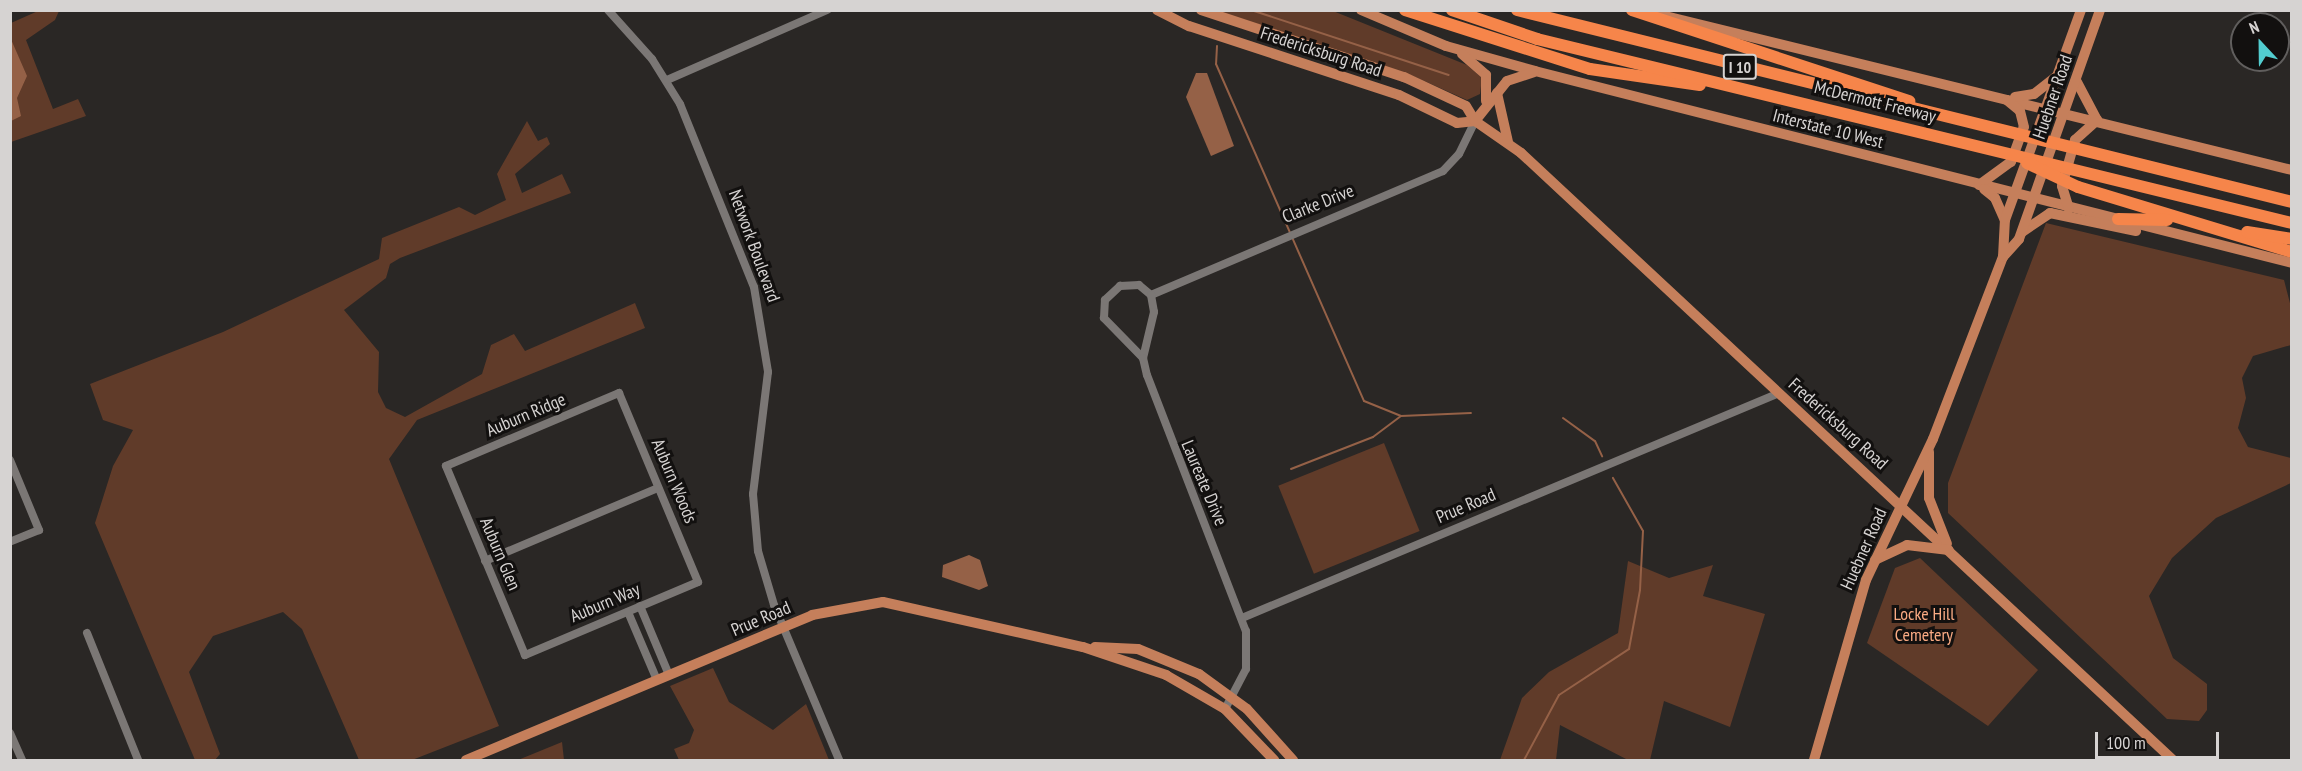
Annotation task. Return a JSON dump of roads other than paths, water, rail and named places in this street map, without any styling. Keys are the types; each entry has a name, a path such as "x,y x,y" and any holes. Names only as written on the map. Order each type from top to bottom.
{"highway":[{"path":"1405,10 1590,69 1755,92"},
{"name":"McDermott Freeway","path":"1452,10 1537,39 2292,223"},
{"name":"McDermott Freeway","path":"1517,10 2292,202"},
{"path":"1632,10 1963,121"},
{"path":"2004,152 2078,187 2292,252"},
{"path":"2118,219 2157,219 2292,239"}],"main road":[{"name":"Fredericksburg Road","path":"1157,10 1189,26 1399,95 1457,123 1475,121"},
{"name":"Fredericksburg Road","path":"1201,10 1404,77 1466,106 1475,121 1508,142 1902,504 2173,760"},
{"name":"Interstate 10 West","path":"1361,10 1455,48 1535,72 2034,200 2292,263"},
{"path":"1645,10 2066,112 2292,170"},
{"name":"Huebner Road","path":"2003,257 2005,220 2081,10"},
{"name":"Huebner Road","path":"1814,760 1875,560 1929,449 2003,257 2021,232 2066,112 2100,10"},
{"path":"1455,48 1486,75 1486,101"},
{"path":"1475,121 1486,101 1507,81 1535,72"},
{"path":"2004,98 2034,94 2059,75"},
{"path":"2077,80 2085,105 2097,120"},
{"path":"1497,93 1508,142"},
{"path":"2004,98 2020,111 2024,127 2011,162 1979,185 1995,198 2005,220"},
{"path":"2069,208 2062,186 2075,140 2097,120"},
{"path":"2021,232 2050,213 2144,233 2163,230"},
{"path":"1875,560 1907,545 1950,550 1929,498 1929,449"},
{"name":"Prue Road","path":"466,760 783,627 845,605 892,602 1083,647 1166,675 1225,709 1274,760"},
{"name":"Prue Road","path":"1083,647 1138,649 1199,674 1233,697 1293,760"}],"street":[{"name":"Network Boulevard","path":"609,10 667,80 747,266 761,311 768,372 754,522 765,578 839,760"},
{"path":"667,80 827,10"},
{"name":"Clarke Drive","path":"1151,295 1285,235 1443,171 1459,154 1475,121"},
{"path":"1139,285 1151,295 1154,312 1143,358 1111,329 1102,309 1120,286 1139,285"},
{"name":"Laureate Drive","path":"1143,358 1167,438 1242,618"},
{"name":"Auburn Ridge","path":"446,466 619,393"},
{"name":"Auburn Woods","path":"619,393 698,582"},
{"name":"Prue Road","path":"1242,618 1779,393"},
{"path":"10,460 39,530 10,542"},
{"name":"Auburn Glen","path":"446,466 525,655"},
{"path":"485,561 658,488"},
{"name":"Auburn Way","path":"525,655 698,582"},
{"path":"640,606 669,675"},
{"path":"628,612 657,680"},
{"path":"1225,709 1233,697 1248,656 1242,618"},
{"path":"87,633 138,760"},
{"path":"640,641 652,636"},
{"path":"10,733 22,760"}],"waterway":[{"path":"1251,10 1449,75"},
{"path":"1217,46 1216,64 1364,401 1401,416 1471,413"},
{"path":"1291,469 1373,437 1401,416"},
{"path":"1563,418 1595,441 1602,456"},
{"path":"1524,760 1559,695 1629,649 1640,590 1643,531 1613,478"}],"park label":[{"name":"Locke Hill Cemetery","path":"1924,625"}]}
